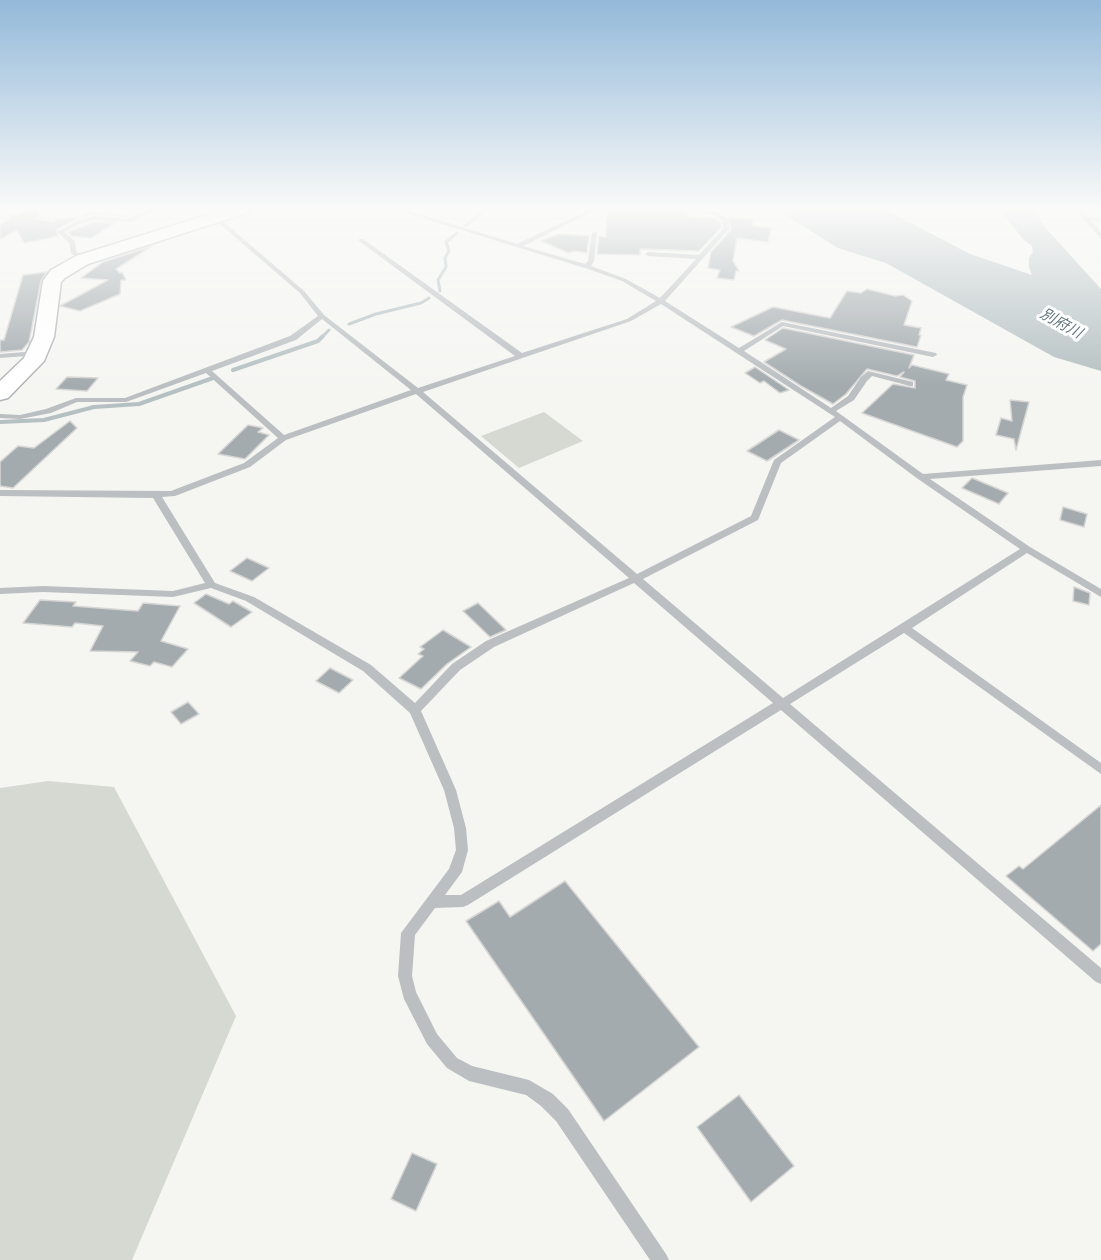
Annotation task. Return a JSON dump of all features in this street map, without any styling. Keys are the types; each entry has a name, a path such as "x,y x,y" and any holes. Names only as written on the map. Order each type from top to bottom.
{"main road":[{"path":"0,393 33,361 44,337 52,281 66,268"}],"street":[{"path":"274,268 302,292 322,316 417,391 1101,977"},
{"path":"399,268 522,357"},
{"path":"589,268 624,280 662,300 836,414 921,477 1027,549 1101,594"},
{"path":"0,493 172,494 247,465 284,438 629,320 662,300 690,268"},
{"path":"0,416 20,417 48,411 76,400 126,400 293,338 322,316"},
{"path":"739,351 782,324 933,355"},
{"path":"0,356 37,353"},
{"path":"206,369 284,438"},
{"path":"415,710 456,668 490,644 637,578 755,518 777,462 836,414 871,373 910,384"},
{"path":"921,477 1101,463"},
{"path":"156,495 211,585"},
{"path":"434,902 463,901 904,628 1027,549"},
{"path":"0,591 43,589 173,594 211,585 250,599 368,668 415,710 450,790 460,828 462,850 455,872 408,933 405,976 409,993 432,1039 452,1063 469,1073 529,1088 547,1100 562,1116 660,1260"},
{"path":"904,628 1101,769"}],"shaded area":[{"path":"544,412 583,441 519,468 481,436"},
{"path":"48,781 114,787 236,1016 132,1260 0,1260 0,788"}],"water":[{"name":"別府川","path":"895,268 1011,268 1032,275 1029,268 1082,268 1101,289 1101,371 1054,357"}],"building":[{"path":"95,268 118,268 116,269 122,272 126,280 121,280 120,294 80,311 60,306 108,280 81,278"},
{"path":"708,268 737,268 739,271 736,271 734,280 717,278 720,270"},
{"path":"47,272 41,281 29,342 22,350 0,352 0,340 4,340 23,275"},
{"path":"867,289 895,296 903,295 912,301 904,325 921,328 917,347 782,320 754,336 731,327 773,307 830,318 847,291 861,293"},
{"path":"783,328 914,355 909,368 912,365 949,374 946,380 967,385 963,397 963,441 957,447 862,413 893,384 915,388 915,381 900,377 904,372 897,376 867,369 846,394 833,404 801,386 764,362 786,349 765,340"},
{"path":"755,367 789,390 780,393 764,381 760,383 745,373"},
{"path":"67,377 98,378 87,391 56,389"},
{"path":"1010,400 1029,402 1016,450 1014,439 996,435 1001,418 1012,421"},
{"path":"70,421 77,428 13,488 0,486 0,462 18,446 34,448"},
{"path":"248,425 263,428 258,432 269,435 245,459 218,454"},
{"path":"779,430 799,440 767,461 747,451"},
{"path":"972,478 1008,493 999,504 962,488"},
{"path":"1063,507 1087,514 1084,527 1060,520"},
{"path":"247,558 269,568 252,581 230,571"},
{"path":"1074,587 1090,593 1089,605 1073,601"},
{"path":"206,594 229,604 233,601 252,612 231,627 194,603"},
{"path":"40,600 76,602 73,606 138,611 143,603 180,606 161,641 188,649 172,667 154,662 150,666 130,661 138,652 90,651 103,626 75,623 72,627 23,623"},
{"path":"478,603 506,630 490,637 463,611"},
{"path":"443,630 471,647 447,664 421,689 399,678 423,656 418,654 424,649 420,647"},
{"path":"330,668 353,680 339,693 316,681"},
{"path":"188,702 199,714 181,724 171,712"},
{"path":"1101,805 1101,944 1093,951 1006,876 1019,866 1023,869"},
{"path":"565,881 699,1047 604,1121 466,921 499,901 510,917"},
{"path":"739,1095 794,1166 751,1202 697,1127"},
{"path":"412,1153 437,1164 416,1211 391,1199"}],"waterway":[{"path":"440,291 438,280 446,268"},
{"path":"349,324 376,314 421,303 429,298"},
{"path":"233,370 318,341 329,330"},
{"path":"0,422 44,420 94,407 139,404 213,378"}]}
